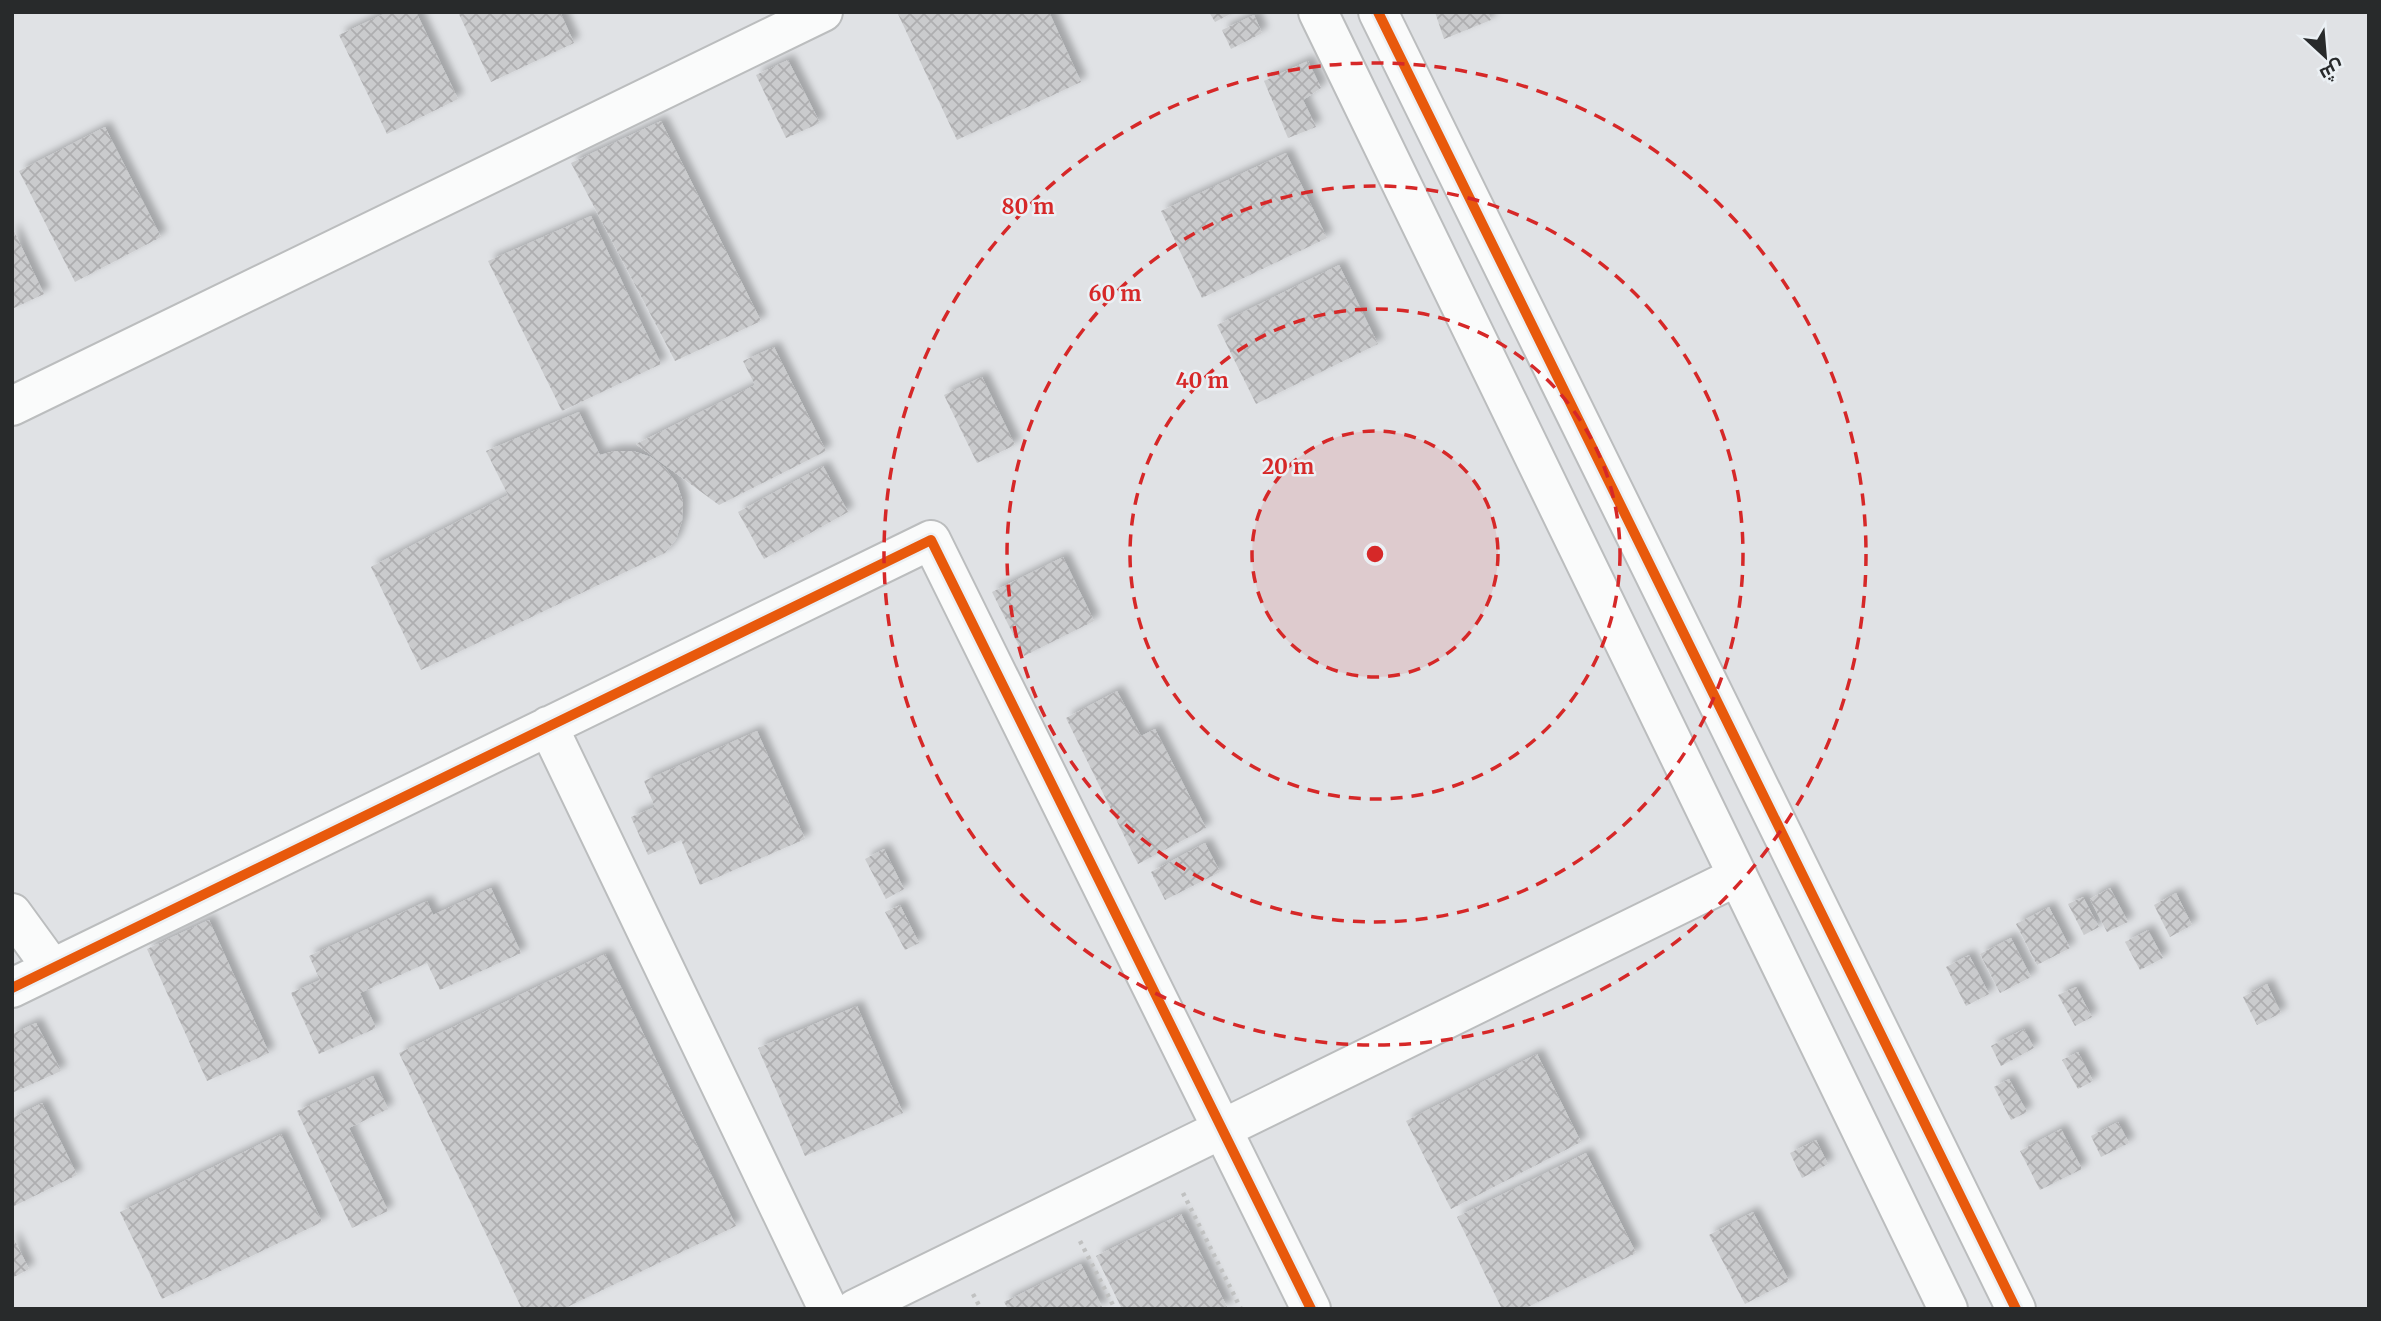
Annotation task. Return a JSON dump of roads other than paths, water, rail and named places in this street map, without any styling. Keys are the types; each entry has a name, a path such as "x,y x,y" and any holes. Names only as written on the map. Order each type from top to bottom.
{"street":[{"path":"12,406 823,12"},
{"path":"1318,12 1948,1309"},
{"path":"1378,12 2015,1309"},
{"path":"12,988 931,540 1311,1309"},
{"path":"548,726 828,1309"},
{"path":"855,1309 1738,876"},
{"path":"12,913 52,968"}]}
